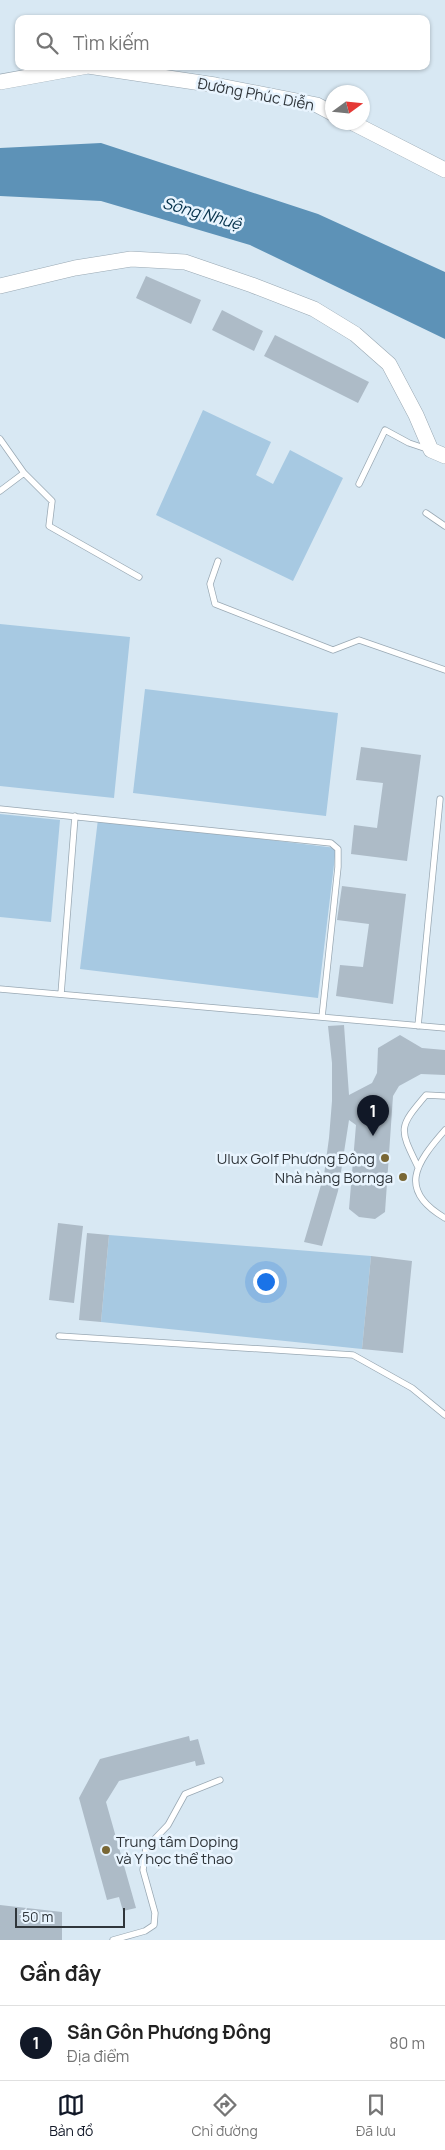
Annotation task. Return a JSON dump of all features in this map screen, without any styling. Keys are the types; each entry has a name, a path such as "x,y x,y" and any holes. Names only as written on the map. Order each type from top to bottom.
{"street":[{"name":"Đường Phúc Diễn","path":"0,82 66,70"},
{"name":"Đường Phúc Diễn","path":"115,70 215,85 317,106 325,110"},
{"path":"367,130 445,170"},
{"path":"0,286 75,268 132,259 185,262 252,285 314,309 355,334 389,364 438,453"}],"lane":[{"path":"359,484 385,430 408,442 438,453"},
{"path":"0,439 24,473 52,501 49,526 139,577"},
{"path":"0,491 24,473"},
{"path":"426,513 445,526"},
{"path":"218,560 210,584 215,604 333,650 359,640 445,670"},
{"path":"418,1026 440,799"},
{"path":"0,809 331,843 338,849 338,867 322,1017"},
{"path":"61,994 75,816"},
{"path":"0,989 445,1028"},
{"path":"418,1166 403,1136 406,1118 426,1095 445,1096"},
{"path":"445,1130 424,1153 415,1179 423,1202 431,1210 445,1218"},
{"path":"59,1336 353,1355 412,1388 445,1415"},
{"path":"113,1940 145,1931 154,1925 155,1913 143,1870 146,1848 168,1825 185,1794 220,1780"}],"shaded area":[{"path":"203,410 271,442 256,475 273,484 290,450 343,478 293,581 156,515"},
{"path":"0,624 130,637 114,798 0,786"},
{"path":"145,689 338,713 326,816 133,793"},
{"path":"0,814 60,820 51,922 0,917"},
{"path":"98,819 336,848 318,998 80,969"},
{"path":"109,1235 371,1256 362,1349 101,1322"}],"water":[{"name":"Sông Nhuệ","path":"101,143 318,214 445,272 445,339 250,245 101,201 0,196 0,148"}],"building":[{"path":"146,276 201,300 191,324 136,298"},
{"path":"222,310 263,331 254,351 212,330"},
{"path":"275,335 369,382 358,403 264,356"},
{"path":"361,747 421,755 407,861 351,854 354,825 377,828 383,783 356,780"},
{"path":"342,886 406,894 393,1004 336,996 340,965 363,967 369,924 337,920"},
{"path":"344,1025 349,1095 372,1083 377,1073 378,1048 400,1035 422,1048 445,1050 445,1075 421,1074 399,1086 393,1096 385,1212 375,1219 359,1217 349,1209 356,1125 349,1120 338,1191 322,1246 304,1242 324,1175 329,1138 332,1101 332,1063 328,1026"},
{"path":"58,1223 83,1226 74,1303 49,1300"},
{"path":"87,1233 109,1235 101,1322 79,1320"},
{"path":"371,1256 412,1261 403,1353 362,1349"},
{"name":"Trung tâm Doping và Y học thể thao","path":"189,1736 190,1741 198,1739 205,1764 196,1766 195,1761 119,1781 106,1802 136,1908 123,1911 119,1897 107,1900 79,1798 100,1759"},
{"path":"0,1905 62,1912 62,1940 0,1940"}],"place":[{"name":"Sân Gôn Phương Đông","path":"373,1136"},
{"name":"Ulux Golf Phương Đông","path":"385,1158"},
{"name":"Nhà hàng Bornga","path":"403,1177"},
{"name":"Trung tâm Doping và Y học thể thao","path":"106,1850"}]}
